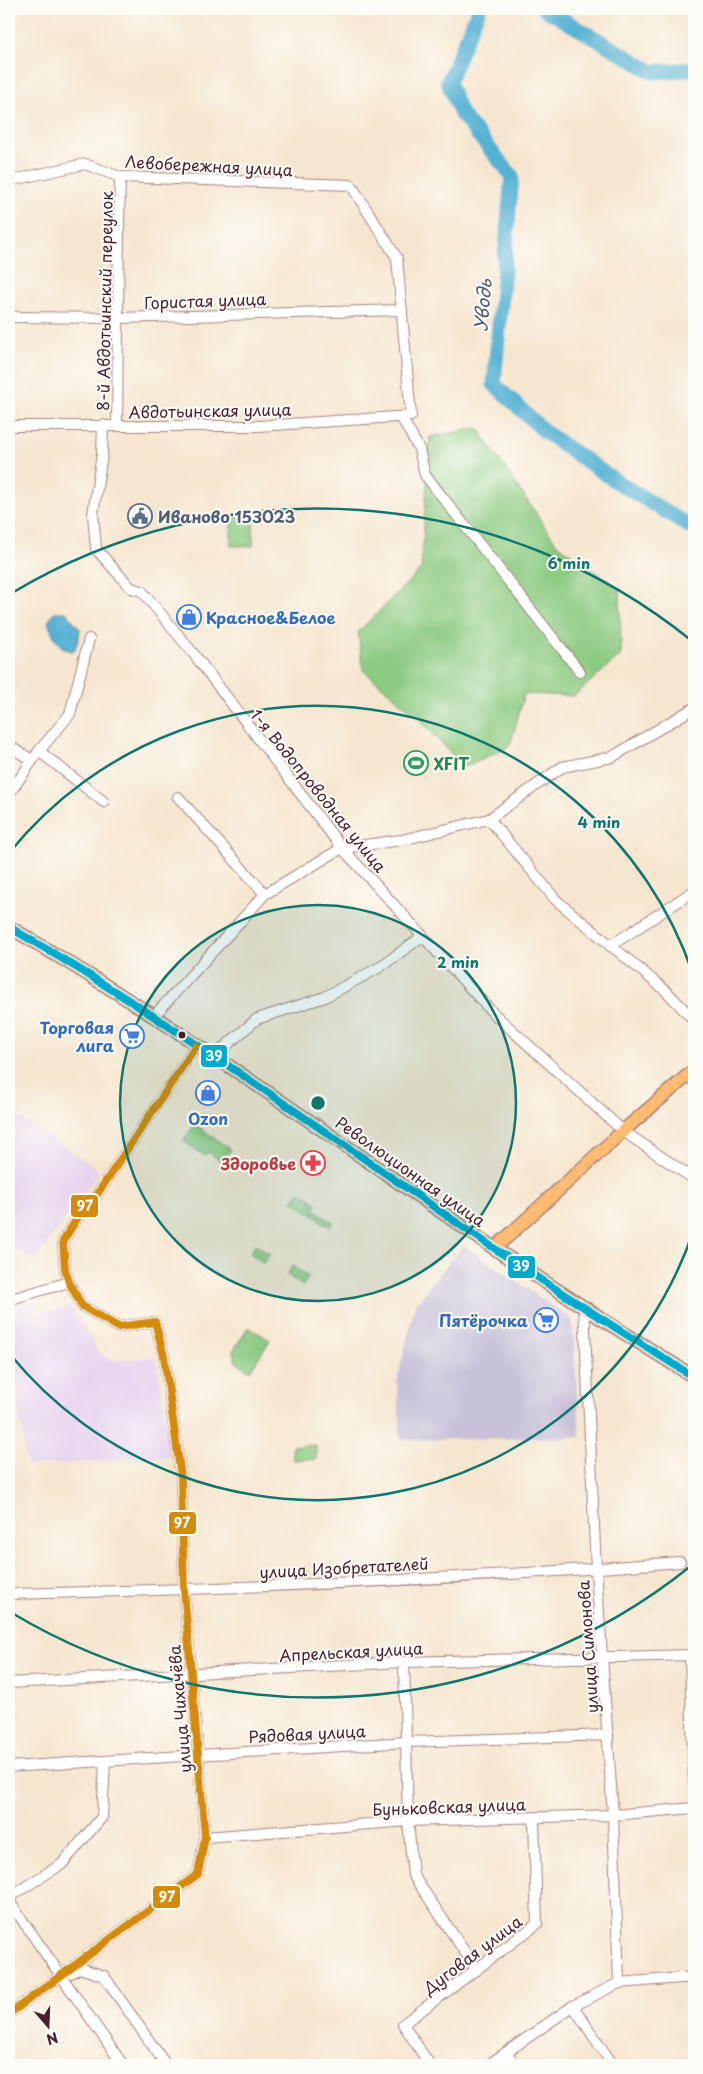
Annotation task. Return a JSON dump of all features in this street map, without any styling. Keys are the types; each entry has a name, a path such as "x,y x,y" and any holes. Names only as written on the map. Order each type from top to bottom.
{"main road":[{"name":"Революционная улица","path":"9,927 213,1057 584,1308 694,1377"},
{"path":"495,1248 623,1131 694,1070"}],"street":[{"name":"Левобережная улица","path":"9,180 85,164 120,177 351,185 396,258 402,310"},
{"name":"8-й Авдотьинский переулок","path":"117,426 119,318 117,291 120,177"},
{"name":"Гористая улица","path":"9,317 119,318 402,310"},
{"path":"402,310 406,417 419,449 425,475 580,672"},
{"name":"Авдотьинская улица","path":"9,426 258,426 406,417"},
{"name":"1-я Водопроводная улица","path":"103,425 102,454 93,514 96,549 131,588 142,591 148,598 193,653 342,848 492,1012 623,1131 694,1179"},
{"path":"9,794 36,756 70,714 89,639"},
{"path":"152,1017 265,894 342,848 402,840 490,820 562,767 612,757 694,708"},
{"path":"9,746 36,756 104,802"},
{"path":"178,797 265,894"},
{"path":"490,820 556,900 666,991 694,1020"},
{"path":"610,946 694,891"},
{"path":"213,1057 257,1019 325,997 380,967 423,936"},
{"path":"9,1296 15,1298 69,1282 65,1269 62,1240 85,1206 92,1202 196,1046"},
{"name":"улица Чихачёва","path":"9,2014 198,1874 205,1837 184,1590 179,1458 164,1356 155,1322 118,1327 82,1306 69,1282"},
{"name":"улица Симонова","path":"584,1308 596,1569 613,1815 619,1983"},
{"name":"улица Изобретателей","path":"9,1594 184,1590 596,1569 680,1562"},
{"path":"692,1655 694,1782"},
{"name":"Апрельская улица","path":"9,1683 191,1675 404,1662 602,1659 692,1655"},
{"path":"404,1662 408,1821 413,1875 477,1970"},
{"name":"Рядовая улица","path":"9,1767 407,1742 608,1735"},
{"path":"9,1897 62,1864 102,1817 105,1762"},
{"name":"Буньковская улица","path":"205,1837 408,1821 613,1815 694,1808"},
{"name":"Дуговая улица","path":"430,2065 403,2024 537,1924 534,1818"},
{"path":"9,1901 123,2065"},
{"path":"61,1977 80,1968 104,1976 166,2065"},
{"path":"488,2065 573,2006 619,1983 694,1977"},
{"path":"573,2006 613,2065"},
{"path":"507,2053 515,2065"}],"shaded area":[{"path":"9,1110 100,1171 36,1258 26,1256 9,1243"},
{"path":"463,1245 572,1319 580,1437 401,1440 397,1382 415,1305"},
{"path":"34,1301 37,1313 71,1307 101,1355 113,1360 156,1357 171,1456 27,1466 9,1334 9,1307"}],"green space":[{"path":"478,428 556,543 620,590 621,655 574,696 524,694 510,746 464,767 413,713 363,670 358,632 421,569 430,437"},
{"path":"253,517 253,546 231,546 231,518"},
{"path":"195,1124 231,1150 222,1162 208,1152 205,1156 183,1141"},
{"path":"299,1191 318,1204 314,1209 334,1223 330,1227 293,1201"},
{"path":"255,1244 270,1254 264,1263 250,1253"},
{"path":"292,1266 309,1277 303,1286 287,1275"},
{"path":"248,1327 270,1340 250,1371 236,1362 233,1351"},
{"path":"316,1445 316,1459 293,1460 292,1446"}],"water":[{"path":"54,612 66,612 80,629 74,651 60,645 54,636 48,622"}],"waterway":[{"name":"Уводь","path":"479,9 448,82 461,114 512,176 494,384 545,432 614,480 694,529"},
{"path":"545,9 653,72 694,69"}],"transit line":[{"name":"39","path":"9,927 68,962 183,1036 522,1267 694,1377"},
{"name":"97","path":"9,2014 198,1874 205,1837 184,1590 181,1477 164,1356 155,1322 118,1327 82,1306 69,1282 65,1269 63,1241 85,1206 92,1202 196,1046"}],"place":[{"name":"Иваново 153023","path":"140,516"},
{"name":"Красное&Белое","path":"189,617"},
{"name":"XFIT","path":"416,763"},
{"name":"Торговая лига","path":"132,1036"},
{"name":"Ozon","path":"208,1093"},
{"name":"Здоровье","path":"313,1163"},
{"name":"Пятёрочка","path":"546,1320"}]}
